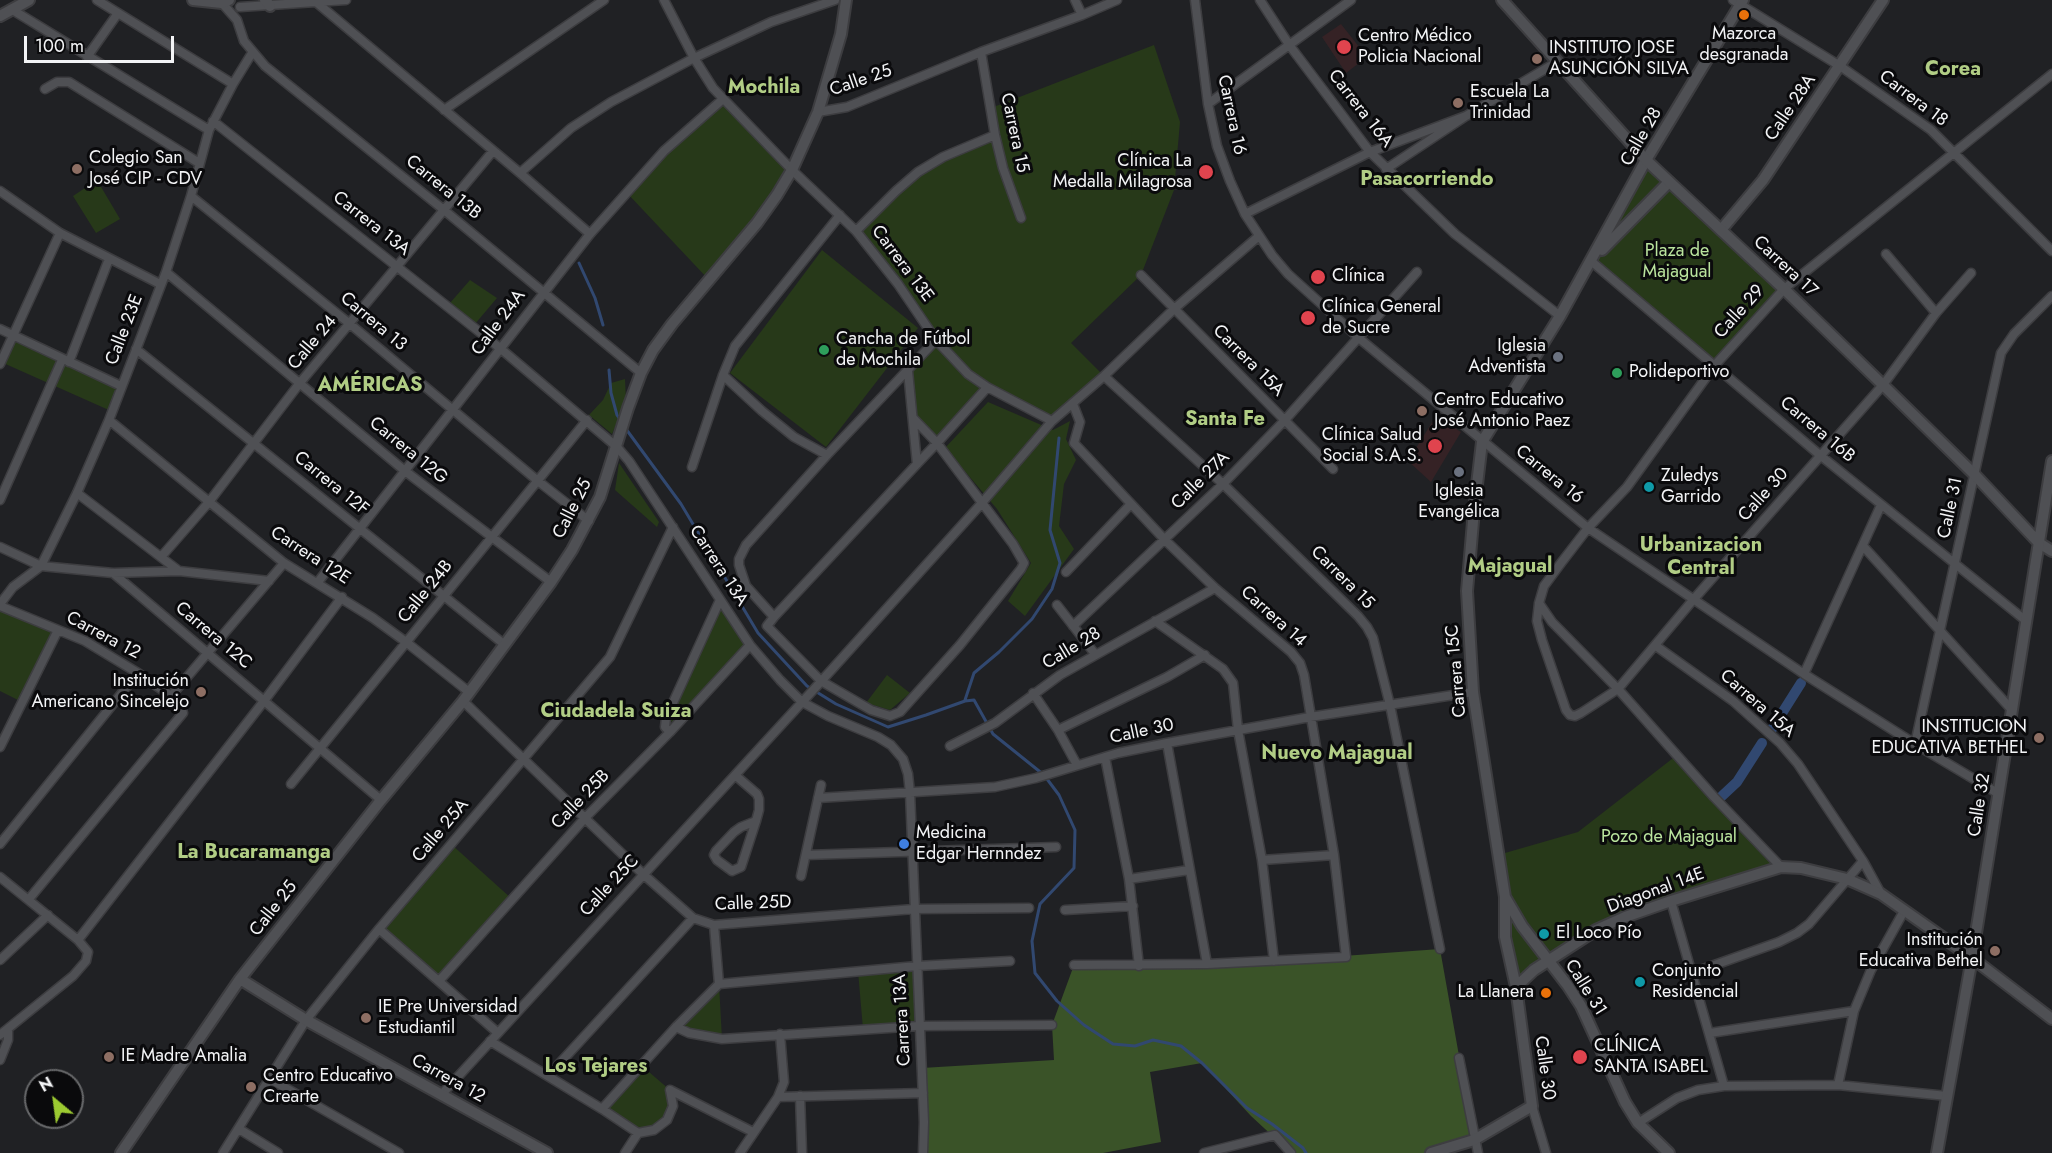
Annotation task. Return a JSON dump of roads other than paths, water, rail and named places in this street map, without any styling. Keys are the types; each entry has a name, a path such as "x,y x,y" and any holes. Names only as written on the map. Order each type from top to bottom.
{"street":[{"path":"0,16 29,0"},
{"path":"97,0 233,84"},
{"path":"193,0 225,1"},
{"path":"237,20 241,4 346,0"},
{"path":"444,110 604,0"},
{"name":"Carrera 13E","path":"663,0 705,76 723,99 856,231 898,284 936,339 968,374 987,387 1052,421"},
{"path":"520,172 571,128 611,102 694,57 771,22 835,0"},
{"path":"818,112 841,34 846,0"},
{"path":"1075,0 1082,15"},
{"name":"Calle 25","path":"121,1153 240,979 381,800 466,697 551,582 589,520 600,497 628,408 641,373 654,350 672,324 757,223 777,195 792,170 818,112 847,107 1117,0"},
{"name":"Carrera 16","path":"1195,0 1208,104 1217,146 1245,214 1288,274 1360,339 1588,528 1804,674 1999,794"},
{"name":"Carrera 16A","path":"1260,0 1290,46 1370,152 1386,169 1455,234 1560,316"},
{"path":"1208,104 1351,0"},
{"name":"Carrera 17","path":"1502,0 1646,160 1784,288 1975,475 2039,543 2052,551"},
{"name":"Calle 28A","path":"1721,230 1763,180 1883,0"},
{"name":"Carrera 13B","path":"225,1 237,20 244,41 265,66 641,373"},
{"name":"Carrera 18","path":"1739,1 1840,66 1931,130 2052,251"},
{"name":"Calle 28","path":"1482,441 1560,316 1646,160 1739,1"},
{"path":"316,2 520,172 590,234"},
{"path":"11,9 209,130"},
{"path":"87,57 118,13"},
{"name":"Carrera 15","path":"981,52 995,135 1006,178 1021,218"},
{"name":"Calle 23E","path":"0,605 13,587 41,566 77,493 109,420 166,272 191,196 209,130 252,53"},
{"path":"1386,169 1466,116 1557,62"},
{"name":"Calle 29","path":"1539,603 1544,586 1588,528 1627,487 1715,365 1784,288 2052,74"},
{"path":"45,89 57,82 69,82 199,163"},
{"name":"Calle 24A","path":"318,582 590,234 664,151 723,99"},
{"path":"1245,214 1370,152 1466,116"},
{"name":"Carrera 13A","path":"213,121 501,349 617,447 673,526 750,645 780,680 828,716 878,737 891,745 903,759 908,774 910,793 924,1153"},
{"path":"856,231 918,172 943,157 995,135"},
{"name":"Calle 24","path":"160,557 208,502 299,384 493,151"},
{"name":"Calle 28","path":"1591,261 1669,182"},
{"path":"0,191 60,233 160,284"},
{"name":"Carrera 13","path":"191,196 350,324 538,481 589,520"},
{"path":"692,467 735,346 840,215"},
{"path":"0,364 60,233"},
{"path":"1052,421 1104,376 1174,309 1259,236"},
{"path":"1886,254 1936,313"},
{"path":"0,500 66,361 109,259"},
{"name":"Carrera 16B","path":"1591,261 1821,456 2025,620"},
{"name":"Carrera 12G","path":"166,272 405,471 551,582"},
{"name":"Calle 27A","path":"1073,626 1223,484 1360,339 1417,272"},
{"name":"Calle 30","path":"1539,603 1537,621 1542,640 1566,710 1570,715 1575,716 1618,689 1693,600 1883,385 1936,313 1971,273"},
{"name":"Carrera 15A","path":"1141,274 1333,469"},
{"name":"Calle 31","path":"1915,744 2001,353 2014,334 2052,296"},
{"path":"0,329 121,386"},
{"path":"774,617 746,586 739,559 746,545 936,339"},
{"name":"Carrera 12F","path":"136,349 505,645"},
{"path":"908,371 917,464"},
{"path":"723,375 794,437 827,455"},
{"name":"Carrera 15","path":"1104,376 1223,484 1367,627 1373,638 1390,705 1440,949"},
{"path":"913,418 936,443 1022,557 1023,566 953,654 900,712 890,716 871,710 819,684 767,626 774,617 917,464 936,443 987,387"},
{"name":"Carrera 14","path":"1073,404 1080,422 1074,443 1165,540 1215,588 1291,652 1300,663 1304,675 1334,855 1346,957 1274,961"},
{"name":"Carrera 12E","path":"109,420 284,563 342,597 406,642 466,697 524,760 643,874 693,918"},
{"name":"Calle 24B","path":"291,784 587,420"},
{"name":"Calle 25C","path":"442,1094 819,684 981,504 1052,421"},
{"name":"Carrera 15C","path":"1482,441 1467,591 1473,692 1505,897 1505,937 1516,987"},
{"name":"Calle 32","path":"1937,1153 1972,958 2052,461"},
{"path":"77,493 179,571"},
{"path":"1066,572 1130,505"},
{"path":"1804,674 1881,505"},
{"name":"Calle 25A","path":"223,1153 306,1020 379,929 610,657 673,526"},
{"path":"1863,546 2012,710"},
{"path":"0,547 41,566 112,573 179,571 269,581"},
{"path":"171,696 284,563"},
{"name":"Carrera 12C","path":"112,573 381,800"},
{"name":"Calle 28","path":"950,747 994,723 1033,693 1095,654 1215,588"},
{"path":"78,940 342,597"},
{"path":"670,732 665,727 666,718 720,600"},
{"path":"1539,603 1552,621 1618,689 1714,797 1781,867 1801,868 1847,879"},
{"name":"Carrera 12","path":"0,605 85,641 138,673 180,703 182,708 181,716 29,900"},
{"path":"1057,605 1095,654"},
{"path":"1074,965 1140,966 1274,961 1262,860 1238,730 1233,683 1223,669 1155,621"},
{"path":"0,747 58,630"},
{"name":"Calle 25B","path":"439,981 585,818 670,732 750,645"},
{"name":"Carrera 15A","path":"1656,646 1733,701 1780,743 1804,773 1863,861 1881,894"},
{"path":"1058,730 1167,677 1205,655"},
{"path":"0,844 138,673"},
{"name":"Calle 30","path":"818,798 995,787 1036,778 1105,757 1167,743 1310,717 1473,692"},
{"path":"1033,693 1058,730 1077,765"},
{"path":"1167,743 1207,964"},
{"path":"1105,757 1129,879 1140,966"},
{"path":"735,775 757,794 759,799 756,821 741,867 732,871 714,855 734,832 756,821"},
{"path":"801,876 821,785"},
{"path":"806,855 1056,847"},
{"path":"1262,860 1334,855"},
{"path":"1692,973 1779,942 1797,933 1809,924 1863,861"},
{"name":"Diagonal 14E","path":"1516,987 1527,975 1596,930 1624,917 1781,867"},
{"path":"1129,879 1189,870"},
{"name":"Carrera 15A","path":"1847,879 1881,894 1972,958 2052,1019"},
{"path":"0,1035 73,976 86,961 88,952 78,940 48,915 1,880"},
{"name":"Carrera 15C","path":"1505,897 1528,934 1549,961"},
{"path":"1671,901 1725,1086"},
{"path":"1065,910 1133,906"},
{"name":"Calle 25D","path":"548,1076 693,918 714,925 914,909 1029,908"},
{"path":"1838,1085 1854,1011 1871,970 1904,910"},
{"path":"0,960 48,915"},
{"path":"714,925 719,984"},
{"path":"379,929 498,1033"},
{"path":"1505,937 1518,933 1528,934"},
{"name":"Calle 31","path":"1549,961 1581,1006 1625,1102 1638,1123 1669,1153"},
{"path":"602,1109 676,1027 719,984 917,966 1010,962"},
{"name":"Carrera 12","path":"240,979 306,1020 442,1094 539,1151"},
{"name":"Calle 30","path":"1516,987 1532,1106 1546,1153"},
{"path":"1710,1034 1854,1011"},
{"path":"676,1027 689,1033 722,1039 920,1026 1052,1025"},
{"path":"0,1060 8,1040 8,1029"},
{"path":"740,1153 778,1097 784,1082 780,1034"},
{"path":"490,1041 638,1133 654,1130 667,1120 673,1106 670,1090 753,1132"},
{"path":"1459,1058 1478,1153"},
{"path":"270,1079 399,1153"},
{"path":"1638,1123 1677,1098 1698,1090 1725,1086 1838,1085 1947,1096"},
{"path":"778,1097 923,1093"},
{"path":"800,1096 802,1153"},
{"path":"1431,1153 1474,1140 1532,1106"},
{"path":"239,1129 278,1153"},
{"path":"625,1153 638,1133"},
{"path":"1204,1153 1275,1136 1291,1153"}],"waterway":[{"path":"579,263 595,298 603,325"},
{"path":"609,370 611,393 621,421"},
{"path":"626,429 681,504 758,633 807,686 836,704 888,727 974,700 993,734 1044,775 1059,795 1075,830 1074,868 1040,904 1032,941 1035,973 1057,1001 1084,1025 1113,1044 1135,1046 1153,1040 1181,1046 1202,1063 1247,1108 1272,1124 1303,1148 1306,1153"},
{"path":"965,700 974,673 1032,619 1052,589 1060,563 1050,530 1059,438"},
{"path":"1772,729 1801,683"},
{"path":"1722,796 1737,782 1762,743"}],"place":[{"name":"Mazorca desgranada","path":"1744,15"},
{"name":"Centro Médico Policia Nacional","path":"1344,47"},
{"name":"INSTITUTO JOSE ASUNCIÓN SILVA","path":"1537,59"},
{"name":"Escuela La Trinidad","path":"1458,103"},
{"name":"Colegio San José CIP - CDV","path":"77,169"},
{"name":"Clínica La Medalla Milagrosa","path":"1206,172"},
{"name":"Clínica","path":"1318,277"},
{"name":"Clínica General de Sucre","path":"1308,318"},
{"name":"Cancha de Fútbol de Mochila","path":"824,350"},
{"name":"Iglesia Adventista","path":"1558,357"},
{"name":"Polideportivo","path":"1617,373"},
{"name":"Centro Educativo José Antonio Paez","path":"1422,411"},
{"name":"Clínica Salud Social S.A.S.","path":"1435,446"},
{"name":"Iglesia Evangélica","path":"1459,472"},
{"name":"Zuledys Garrido","path":"1649,487"},
{"name":"Institución Americano Sincelejo","path":"201,692"},
{"name":"INSTITUCION EDUCATIVA BETHEL","path":"2039,738"},
{"name":"Medicina Edgar Hernndez","path":"904,844"},
{"name":"El Loco Pío","path":"1544,934"},
{"name":"Institución Educativa Bethel","path":"1995,951"},
{"name":"Conjunto Residencial","path":"1640,982"},
{"name":"La Llanera","path":"1546,993"},
{"name":"IE Pre Universidad Estudiantil","path":"366,1018"},
{"name":"IE Madre Amalia","path":"109,1057"},
{"name":"CLÍNICA SANTA ISABEL","path":"1580,1057"},
{"name":"Centro Educativo Crearte","path":"251,1087"}],"district":[{"name":"Corea","path":"1953,70"},
{"name":"Mochila","path":"764,88"},
{"name":"Pasacorriendo","path":"1427,180"},
{"name":"AMÉRICAS","path":"370,386"},
{"name":"Santa Fe","path":"1225,420"},
{"name":"Urbanizacion Central","path":"1701,558"},
{"name":"Majagual","path":"1510,567"},
{"name":"Ciudadela Suiza","path":"616,712"},
{"name":"Nuevo Majagual","path":"1337,754"},
{"name":"La Bucaramanga","path":"254,853"},
{"name":"Los Tejares","path":"596,1067"}],"park label":[{"name":"Plaza de Majagual","path":"1677,262"},
{"name":"Pozo de Majagual","path":"1669,838"}]}
